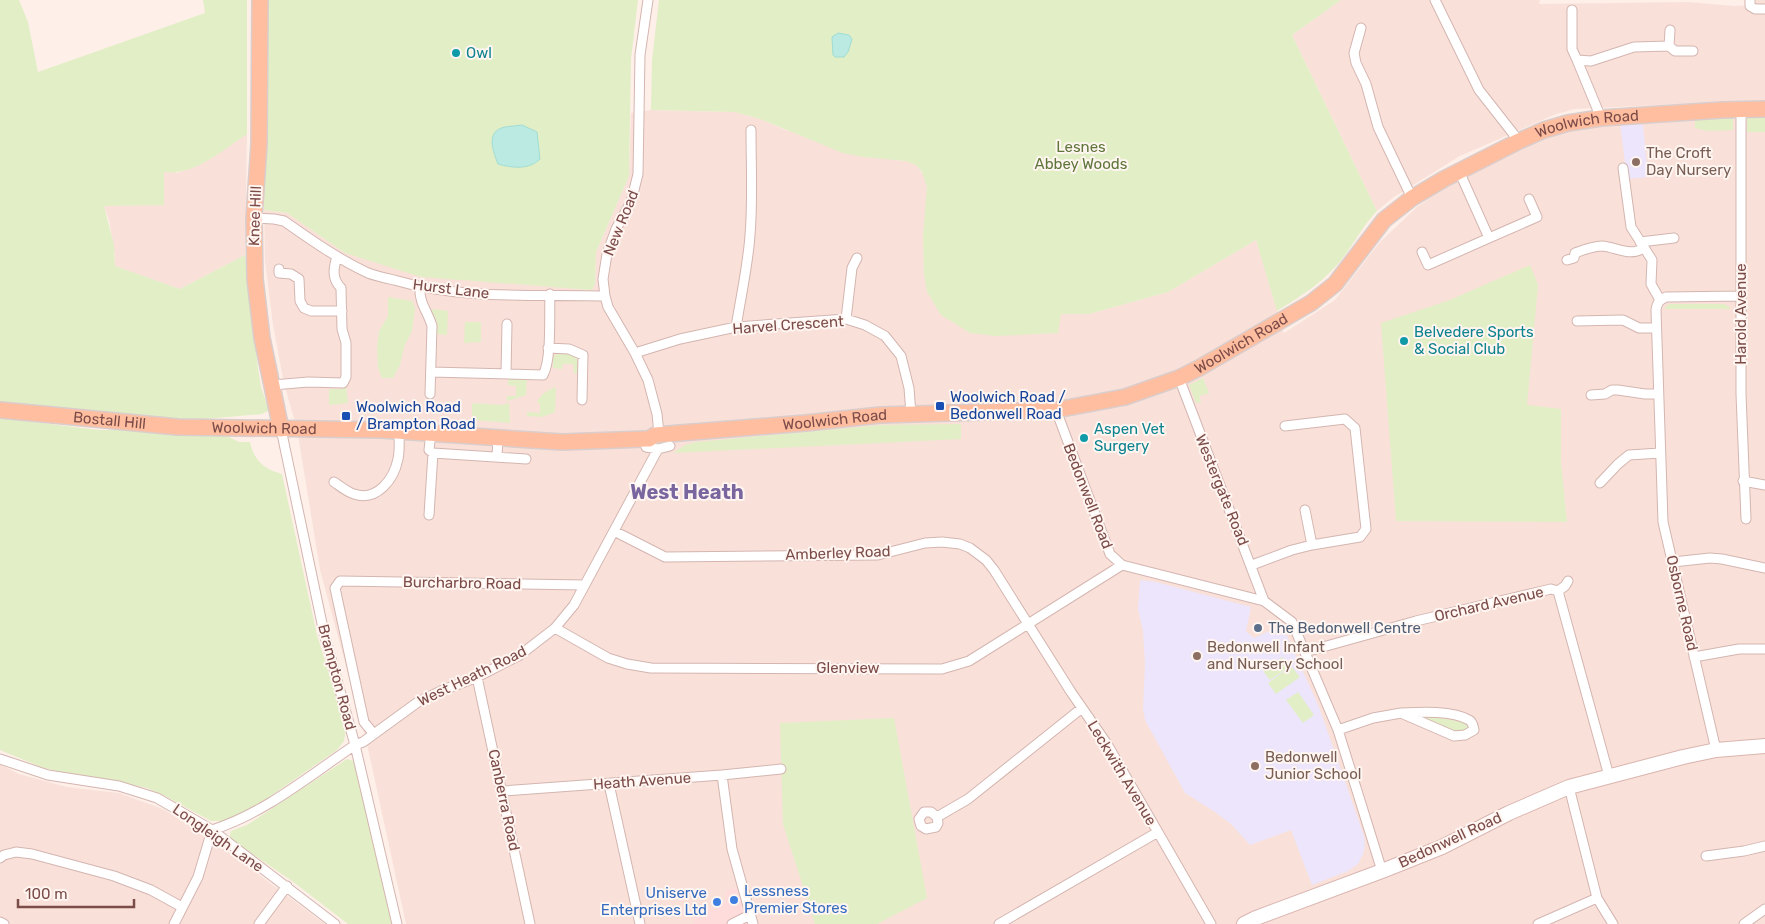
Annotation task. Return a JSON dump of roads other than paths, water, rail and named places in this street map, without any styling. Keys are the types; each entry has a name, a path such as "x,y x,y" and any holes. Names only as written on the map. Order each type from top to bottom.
{"main road":[{"name":"Knee Hill","path":"260,0 259,144 254,218 255,280 262,338 280,426"},
{"name":"Woolwich Road","path":"220,428 234,424 431,432 540,441 578,442 649,439 655,441 880,415 1056,410 1125,396 1179,378 1231,351 1311,303 1335,284 1350,267 1379,225 1412,198 1459,171 1519,141 1568,122 1722,110 1765,109"},
{"name":"Bostall Hill","path":"0,410 150,425 220,428"},
{"name":"Woolwich Road","path":"280,426 404,422 562,432 648,429 655,441"}],"street":[{"name":"New Road","path":"648,0 640,55 638,174 631,202 616,229 607,254 603,279 608,308 635,353 651,388 657,414 655,441"},
{"path":"1435,0 1479,90 1519,141"},
{"path":"1750,0 1750,6 1755,9 1765,8"},
{"path":"1572,10 1572,49 1601,118"},
{"path":"1361,28 1354,58 1366,84 1374,117 1412,198"},
{"path":"1669,46 1670,30"},
{"path":"1577,60 1591,61 1634,46 1669,46 1675,50 1693,51"},
{"name":"Harold Avenue","path":"1741,110 1741,394 1746,519"},
{"path":"736,327 750,236 752,194 750,185 751,130"},
{"path":"1623,168 1631,227 1652,260 1651,284 1660,300 1666,297 1740,296"},
{"path":"1459,171 1489,238"},
{"path":"1422,252 1429,268 1489,238 1537,217 1529,198"},
{"name":"Hurst Lane","path":"254,218 274,219 284,222 337,257 369,273 420,288 453,292 533,296 550,294 605,296"},
{"path":"1642,244 1674,238"},
{"path":"1567,260 1574,258 1575,253 1597,246 1632,253 1640,251 1642,244"},
{"path":"273,385 308,382 343,383 346,377 346,343 342,329 341,288 334,276 334,266 337,257"},
{"path":"846,319 852,268 857,258"},
{"path":"279,269 279,273 291,274 299,279 300,301 304,308 311,311 342,311"},
{"path":"420,288 422,306 429,316 432,326 430,394"},
{"path":"431,372 543,375 546,369 548,348 550,294"},
{"name":"Osborne Road","path":"1660,300 1656,310 1656,328 1664,522 1716,750"},
{"name":"Harvel Crescent","path":"635,353 680,339 736,327 846,319 865,325 885,336 901,356 909,388 911,414"},
{"path":"1577,321 1623,320 1639,328 1656,328"},
{"path":"506,374 507,324"},
{"path":"548,348 569,349 584,354 582,400"},
{"name":"Westergate Road","path":"1179,378 1199,434 1252,565 1264,601"},
{"path":"1591,395 1605,394 1612,390 1658,394"},
{"name":"Bedonwell Road","path":"1056,410 1110,554 1122,565 1264,601 1292,622 1338,730 1382,872 1442,847 1509,813 1568,787 1716,750 1765,746"},
{"path":"1252,565 1312,544 1360,537 1366,529 1355,428 1345,419 1285,426"},
{"name":"Brampton Road","path":"280,426 324,633 355,745 397,924"},
{"path":"334,482 350,493 363,496 376,492 383,487 396,467 399,431"},
{"path":"431,432 429,450 437,453 526,459"},
{"path":"497,457 498,438"},
{"path":"655,441 670,446"},
{"name":"West Heath Road","path":"212,830 234,823 270,802 355,745 363,742 418,702 520,655 555,628 574,604 614,531 655,441"},
{"path":"429,516 437,453"},
{"path":"1600,483 1629,455 1660,454"},
{"path":"1743,481 1765,485"},
{"path":"1305,510 1312,544"},
{"name":"Amberley Road","path":"614,531 665,557 878,555 934,542 960,544 970,548 986,560 1028,624"},
{"path":"1673,562 1710,558 1765,568"},
{"name":"Glenview","path":"555,628 608,658 627,664 651,668 942,669 970,661 1122,565"},
{"name":"Burcharbro Road","path":"373,733 364,722 335,588 340,581 584,585"},
{"name":"Orchard Avenue","path":"1558,591 1568,581"},
{"name":"Orchard Avenue","path":"1305,652 1416,621 1551,589 1558,591"},
{"name":"Orchard Avenue","path":"1558,591 1609,776"},
{"name":"Leckwith Avenue","path":"1028,624 1101,734 1211,924"},
{"path":"1694,657 1739,649 1765,648"},
{"name":"Canberra Road","path":"477,676 530,924"},
{"path":"937,818 968,799 1082,708"},
{"path":"1338,730 1373,718 1401,713 1422,712 1455,715 1469,720 1473,724 1474,730 1465,735 1454,736 1401,713"},
{"name":"Longleigh Lane","path":"0,759 48,775 144,792 175,807 212,830 335,924"},
{"name":"Heath Avenue","path":"503,791 722,776 781,769"},
{"path":"722,776 732,849 752,920 732,924"},
{"path":"609,784 640,924"},
{"path":"1568,787 1597,898 1614,924"},
{"path":"174,924 198,877 212,830"},
{"path":"999,924 1158,832"},
{"path":"1706,856 1765,846"},
{"path":"0,858 16,852 32,854 114,876 151,890 182,907"},
{"path":"1244,924 1382,872"},
{"path":"259,924 287,886"},
{"path":"1538,924 1597,898"},
{"path":"1744,924 1765,909"},
{"path":"0,922 4,924"}],"water":[{"path":"838,33 849,35 852,39 848,52 844,57 835,57 833,55 832,37"},
{"path":"522,125 537,132 540,159 531,165 520,167 498,164 492,142 495,133 505,127"}],"place":[{"name":"Owl","path":"456,53"},
{"name":"The Croft Day Nursery","path":"1636,162"},
{"name":"Belvedere Sports & Social Club","path":"1404,341"},
{"name":"Woolwich Road / Bedonwell Road","path":"940,406"},
{"name":"Woolwich Road / Brampton Road","path":"346,416"},
{"name":"Aspen Vet Surgery","path":"1084,438"},
{"name":"The Bedonwell Centre","path":"1258,628"},
{"name":"Bedonwell Infant and Nursery School","path":"1197,656"},
{"name":"Bedonwell Junior School","path":"1255,766"},
{"name":"Lessness Premier Stores","path":"734,900"},
{"name":"Uniserve Enterprises Ltd","path":"717,902"}],"district":[{"name":"West Heath","path":"687,492"}],"park label":[{"name":"Lesnes Abbey Woods","path":"1081,156"}]}
